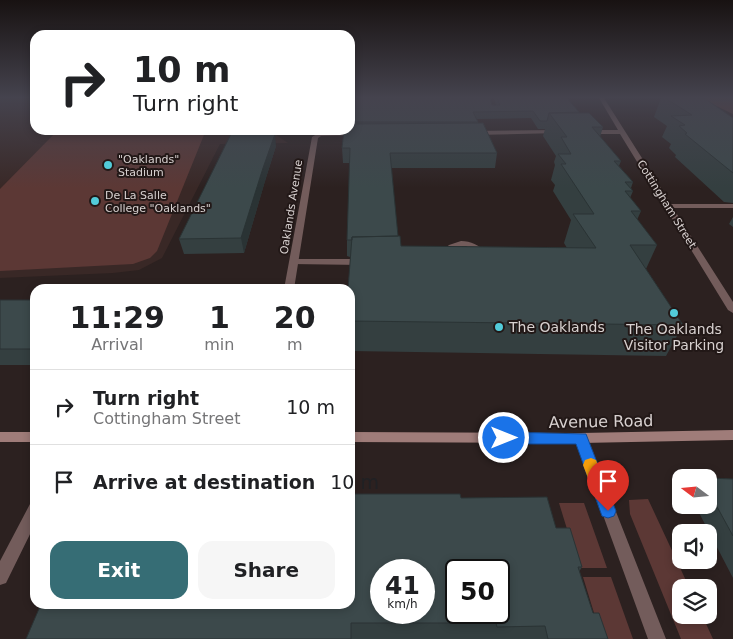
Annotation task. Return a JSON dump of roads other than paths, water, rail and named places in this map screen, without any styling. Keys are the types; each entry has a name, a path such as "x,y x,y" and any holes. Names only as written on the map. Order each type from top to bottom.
{"main road":[{"name":"Avenue Road","path":"355,437 580,438 733,435"},
{"path":"0,437 30,437"}],"street":[{"name":"Cottingham Street","path":"619,128 733,310"},
{"path":"470,133 560,132"},
{"path":"580,132 622,132"},
{"name":"Oaklands Avenue","path":"355,133 360,133"},
{"name":"Oaklands Avenue","path":"290,284 315,137 318,135"},
{"path":"667,206 733,206"},
{"path":"452,261 436,261 451,246 461,243 473,244 481,252 478,261 469,261"},
{"path":"294,262 367,262"},
{"path":"580,438 657,639"},
{"path":"0,577 30,518"}],"place":[{"name":"\"Oaklands\" Stadium","path":"108,165"},
{"name":"De La Salle College \"Oaklands\"","path":"95,201"},
{"name":"The Oaklands Visitor Parking","path":"674,313"},
{"name":"The Oaklands","path":"499,327"}]}
